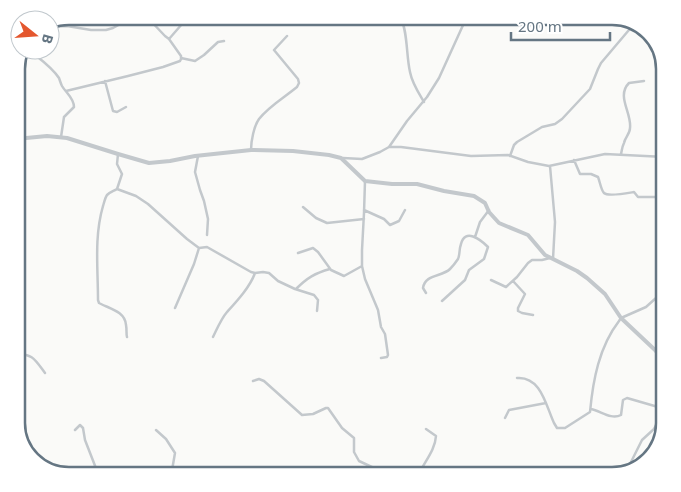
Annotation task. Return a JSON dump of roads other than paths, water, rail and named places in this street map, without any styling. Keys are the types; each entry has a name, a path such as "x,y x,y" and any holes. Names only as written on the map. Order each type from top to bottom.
{"street":[{"path":"60,26 103,30 118,25"},
{"path":"155,25 169,39 181,58 195,61 206,54 218,42 224,41"},
{"path":"169,39 181,25"},
{"path":"403,25 410,74 424,102"},
{"path":"25,138 61,137 149,163 251,150 293,151 340,158 362,159 389,147 407,121 424,102 439,78 464,25"},
{"path":"533,25 544,27"},
{"path":"510,156 518,142 542,127 555,124 590,90 601,62 630,29"},
{"path":"251,150 258,120 299,85 298,79 274,50 287,36"},
{"path":"66,91 178,62 181,58"},
{"path":"41,60 50,67 74,103 74,106 64,117 61,137"},
{"path":"105,81 113,111 117,112 126,107"},
{"path":"621,154 630,129 630,117 624,100 626,88 629,83 644,81"},
{"path":"389,147 471,156 510,156 550,166 602,154 656,156"},
{"path":"118,154 117,164 122,174 117,189 107,195 101,214 97,249 98,300 99,303 123,316 127,326 127,337"},
{"path":"198,156 195,172 204,201 208,226 207,235"},
{"path":"340,158 365,181 421,185 467,194 481,200 497,221 528,235 545,255 582,274 605,294 621,318 656,351"},
{"path":"574,160 580,174 597,176 603,192 606,194 634,192 638,196 656,198"},
{"path":"550,166 555,222 552,259"},
{"path":"365,181 362,266 365,279 378,310 381,327 385,334 388,355 381,358"},
{"path":"117,189 136,196 148,204 199,248 209,248 251,272 269,273 276,280 314,295 318,298 319,303 317,312"},
{"path":"303,207 316,218 327,223 364,219"},
{"path":"364,210 390,225 399,221 405,210"},
{"path":"474,237 480,222 489,210"},
{"path":"426,293 422,288 424,282 432,276 450,269 458,260 463,238 470,235 488,247 484,259 469,270 465,280 442,301"},
{"path":"175,308 199,248"},
{"path":"298,253 313,248 330,269 344,276 362,266"},
{"path":"491,280 506,287 518,277 530,261 552,259"},
{"path":"296,289 313,274 330,269"},
{"path":"213,336 225,315 246,289 255,273"},
{"path":"513,281 525,294 518,311 533,315"},
{"path":"517,378 530,380 539,389 554,424 557,428 565,428 589,413 591,409 595,376 604,348 615,325 621,318 646,308 656,298"},
{"path":"25,354 34,359 45,373"},
{"path":"253,380 259,379 264,381 302,414 316,414 328,408 342,428 354,438 354,452 359,461 372,467"},
{"path":"591,409 618,417 624,400 627,398 656,407"},
{"path":"505,418 509,410 546,403"},
{"path":"74,430 80,425 82,428 96,467"},
{"path":"631,462 642,440 656,426"},
{"path":"422,467 432,452 436,439 436,436 426,429"},
{"path":"156,430 166,439 175,453 173,467"}]}
